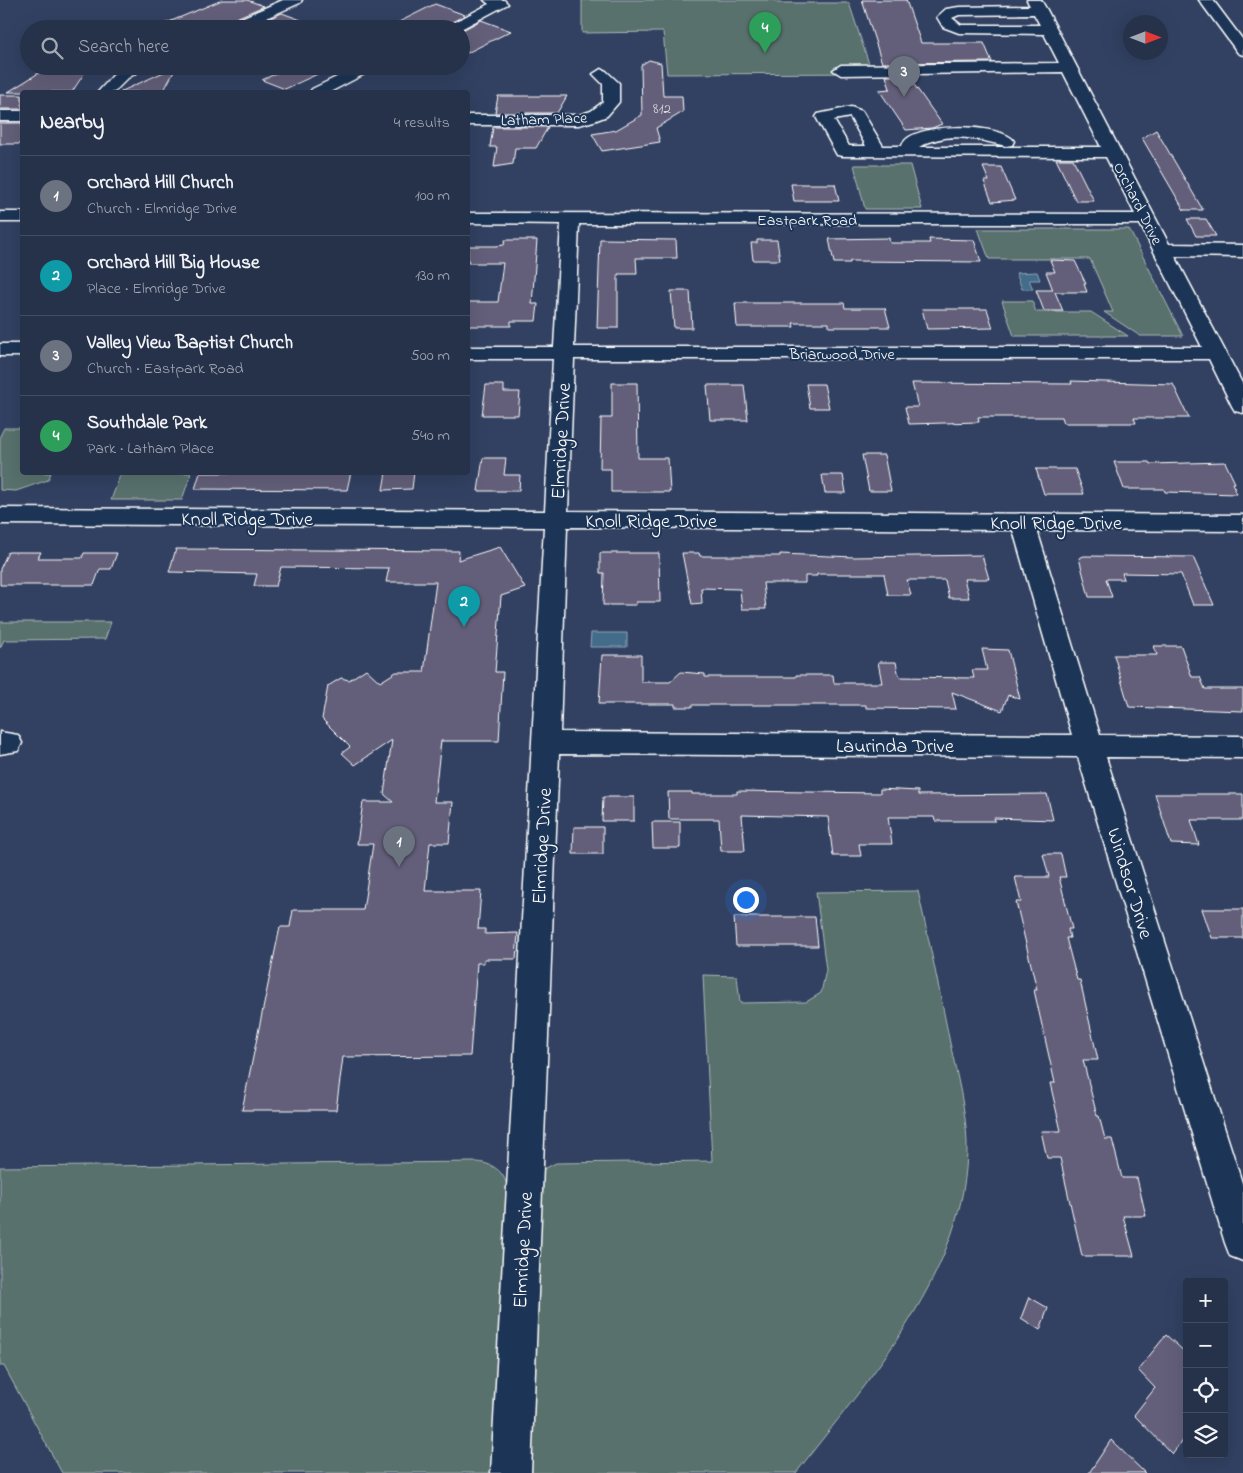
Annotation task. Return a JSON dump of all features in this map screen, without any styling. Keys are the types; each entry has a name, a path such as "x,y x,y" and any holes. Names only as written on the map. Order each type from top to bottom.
{"street":[{"path":"249,20 295,0"},
{"path":"468,20 501,4 490,0"},
{"path":"1206,0 1243,50"},
{"path":"1037,5 958,11 944,17 948,24 959,29 1050,30"},
{"name":"Orchard Drive","path":"1037,5 1243,406"},
{"path":"841,70 1069,67"},
{"name":"Latham Place","path":"470,120 579,120 591,118 600,114 611,102 611,83 601,74"},
{"path":"108,90 122,75"},
{"path":"327,90 355,75"},
{"path":"0,116 20,116"},
{"path":"878,152 1113,152"},
{"path":"0,217 20,217"},
{"name":"Eastpark Road","path":"470,218 1147,219"},
{"name":"Elmridge Drive","path":"511,1473 570,218"},
{"path":"1164,250 1243,251"},
{"path":"0,350 20,350"},
{"name":"Briarwood Drive","path":"470,353 1216,353"},
{"name":"Knoll Ridge Drive","path":"0,516 1243,524"},
{"name":"Windsor Drive","path":"1023,522 1089,746 1243,1243"},
{"name":"Laurinda Drive","path":"546,743 1243,747"}],"green space":[{"path":"582,0 775,0 777,3 849,3 872,73 667,74 663,32 582,33"},
{"path":"854,165 910,165 922,209 865,209"},
{"path":"978,229 1129,229 1183,336 1140,336 1104,312 1113,312 1090,259 989,259"},
{"path":"1002,301 1032,301 1036,312 1091,312 1128,336 1014,336"},
{"path":"4,428 20,428 20,475 50,475 48,480 16,491 0,490 0,436"},
{"path":"120,475 190,475 182,500 111,500"},
{"path":"0,622 111,622 105,639 4,640 0,648"},
{"path":"918,891 961,1093 967,1143 963,1190 951,1235 933,1278 909,1320 882,1361 796,1473 529,1473 540,1171 556,1163 712,1161 703,975 737,976 740,1003 806,1002 821,993 826,970 816,892"},
{"path":"477,1162 494,1167 499,1171 505,1180 509,1192 492,1473 62,1473 4,1366 0,1366 0,1167"}],"water":[{"path":"1037,272 1040,280 1029,280 1033,289 1022,289 1016,273"},
{"path":"591,633 627,633 627,647 590,647"}],"building":[{"path":"222,0 247,0 264,6 231,20 174,20"},
{"path":"862,0 906,0 921,43 984,43 992,62 882,63"},
{"path":"435,4 465,15 456,20 403,20"},
{"path":"282,13 301,20 266,20"},
{"path":"481,20 511,31 470,52 470,26"},
{"path":"649,60 661,63 663,96 682,96 683,112 656,128 660,142 602,151 592,134 616,130 642,115 641,65"},
{"path":"35,75 83,75 73,90 20,90 20,92 8,92"},
{"path":"157,75 172,75 164,90 124,90"},
{"path":"273,75 315,75 285,89 262,80"},
{"path":"886,76 908,76 942,124 932,128 906,130 879,90 890,89"},
{"path":"0,95 20,95 20,109 0,109"},
{"path":"498,96 567,96 557,113 495,113"},
{"path":"0,123 20,123 20,144 0,144"},
{"path":"493,127 548,127 536,148 515,148 513,164 494,167 497,147 490,147"},
{"path":"1156,130 1203,210 1184,210 1142,138"},
{"path":"1056,159 1073,159 1094,201 1076,201"},
{"path":"983,167 1001,167 1015,200 992,202 984,181 989,181"},
{"path":"791,184 835,184 839,201 794,201"},
{"path":"1187,219 1206,219 1216,236 1196,236"},
{"path":"889,238 890,243 930,243 929,239 974,240 981,262 850,261 850,263 834,263 829,239"},
{"path":"600,239 676,240 677,258 636,258 637,274 618,274 618,328 597,328"},
{"path":"505,240 537,240 532,304 538,304 536,321 511,321 511,326 470,326 470,302 498,302 503,263 470,263 470,246 504,245"},
{"path":"757,240 777,240 780,260 753,260 751,243 757,243"},
{"path":"1050,260 1075,261 1086,284 1084,284 1087,292 1055,292 1063,311 1044,311 1036,290 1053,290 1046,272 1055,272"},
{"path":"671,291 690,291 692,328 674,328"},
{"path":"735,303 844,303 845,308 885,308 890,327 829,327 829,323 793,323 794,327 737,327"},
{"path":"922,309 987,309 993,328 927,329"},
{"path":"1071,381 1173,384 1189,418 1134,418 1136,423 1064,423 1062,417 978,417 979,422 909,424 905,407 918,407 912,383 1072,384"},
{"path":"612,383 637,383 638,458 668,458 670,492 611,492 611,469 600,469 601,418 612,418"},
{"path":"806,384 824,384 829,408 810,408"},
{"path":"486,385 504,385 504,392 520,392 518,415 482,415"},
{"path":"707,385 744,385 748,420 710,420"},
{"path":"862,455 884,455 891,491 869,491"},
{"path":"483,458 506,458 504,475 520,475 519,491 478,491"},
{"path":"1114,462 1149,462 1150,464 1225,462 1235,483 1232,483 1237,494 1165,492 1164,489 1124,489"},
{"path":"1036,469 1075,469 1084,494 1044,494"},
{"path":"199,475 350,475 347,490 195,489"},
{"path":"386,475 414,475 412,489 383,490"},
{"path":"822,475 843,475 846,493 825,493"},
{"path":"500,547 525,588 501,596 495,672 503,672 499,741 441,741 434,802 453,802 449,843 430,843 425,891 481,891 478,929 485,929 485,934 518,933 516,959 484,959 484,963 477,963 470,1056 343,1057 336,1110 242,1110 280,927 290,927 293,910 363,910 373,844 357,844 363,802 393,802 384,794 392,740 355,765 342,753 350,747 322,719 328,686 341,678 349,680 366,669 380,682 396,672 424,672 436,582 386,582 389,568 281,567 276,586 254,586 257,574 169,572 176,549 459,551 458,560"},
{"path":"8,552 41,552 38,558 82,558 84,553 117,553 111,569 100,569 94,585 0,585 0,569"},
{"path":"600,553 659,553 660,602 636,602 636,605 603,605 604,573 600,573"},
{"path":"682,553 699,553 700,556 780,556 780,554 854,557 982,555 989,579 964,579 969,598 949,598 945,580 907,580 911,595 888,595 884,574 817,574 817,576 805,576 805,583 763,583 766,609 742,609 740,589 701,588 702,603 692,604"},
{"path":"1084,556 1193,557 1214,605 1193,605 1181,574 1122,573 1124,579 1106,579 1112,597 1089,597 1079,558"},
{"path":"1154,646 1181,646 1192,677 1200,677 1205,689 1243,689 1243,711 1129,707 1114,655 1157,655"},
{"path":"982,649 1008,650 1020,699 1008,695 1002,711 952,692 956,709 866,708 866,705 692,705 692,707 675,707 675,704 599,704 602,655 641,655 641,682 670,682 681,672 705,674 705,677 833,675 834,683 882,683 878,662 896,662 899,677 974,678 972,670 987,670"},
{"path":"880,789 918,791 918,795 1047,794 1053,820 994,818 995,821 935,821 934,817 888,817 892,844 859,844 861,856 833,856 828,817 742,815 745,851 721,851 719,819 669,819 668,792 692,792 692,794 737,794 737,791 880,793"},
{"path":"1155,794 1243,794 1243,820 1191,820 1199,845 1171,844"},
{"path":"603,797 634,797 634,821 602,821"},
{"path":"652,822 680,822 680,848 653,848"},
{"path":"574,827 603,827 603,854 573,854"},
{"path":"1043,854 1061,854 1066,877 1059,877 1072,929 1068,929 1070,938 1066,938 1077,980 1080,980 1098,1060 1083,1060 1097,1116 1099,1116 1105,1139 1112,1139 1122,1178 1137,1178 1146,1216 1123,1216 1134,1256 1082,1256 1060,1158 1047,1158 1041,1131 1061,1131 1050,1083 1055,1083 1034,990 1037,990 1016,902 1021,902 1015,877 1049,877"},
{"path":"1202,909 1243,909 1243,938 1212,938"},
{"path":"734,917 815,917 818,946 736,946"},
{"path":"1029,1297 1048,1308 1040,1330 1021,1318"},
{"path":"1166,1335 1183,1350 1183,1439 1172,1454 1134,1415 1155,1388 1138,1370"},
{"path":"1111,1440 1145,1473 1089,1473"}],"place":[{"name":"Southdale Park","path":"765,53"},
{"name":"Valley View Baptist Church","path":"904,97"},
{"name":"Orchard Hill Big House","path":"464,627"},
{"name":"Orchard Hill Church","path":"399,867"}]}
